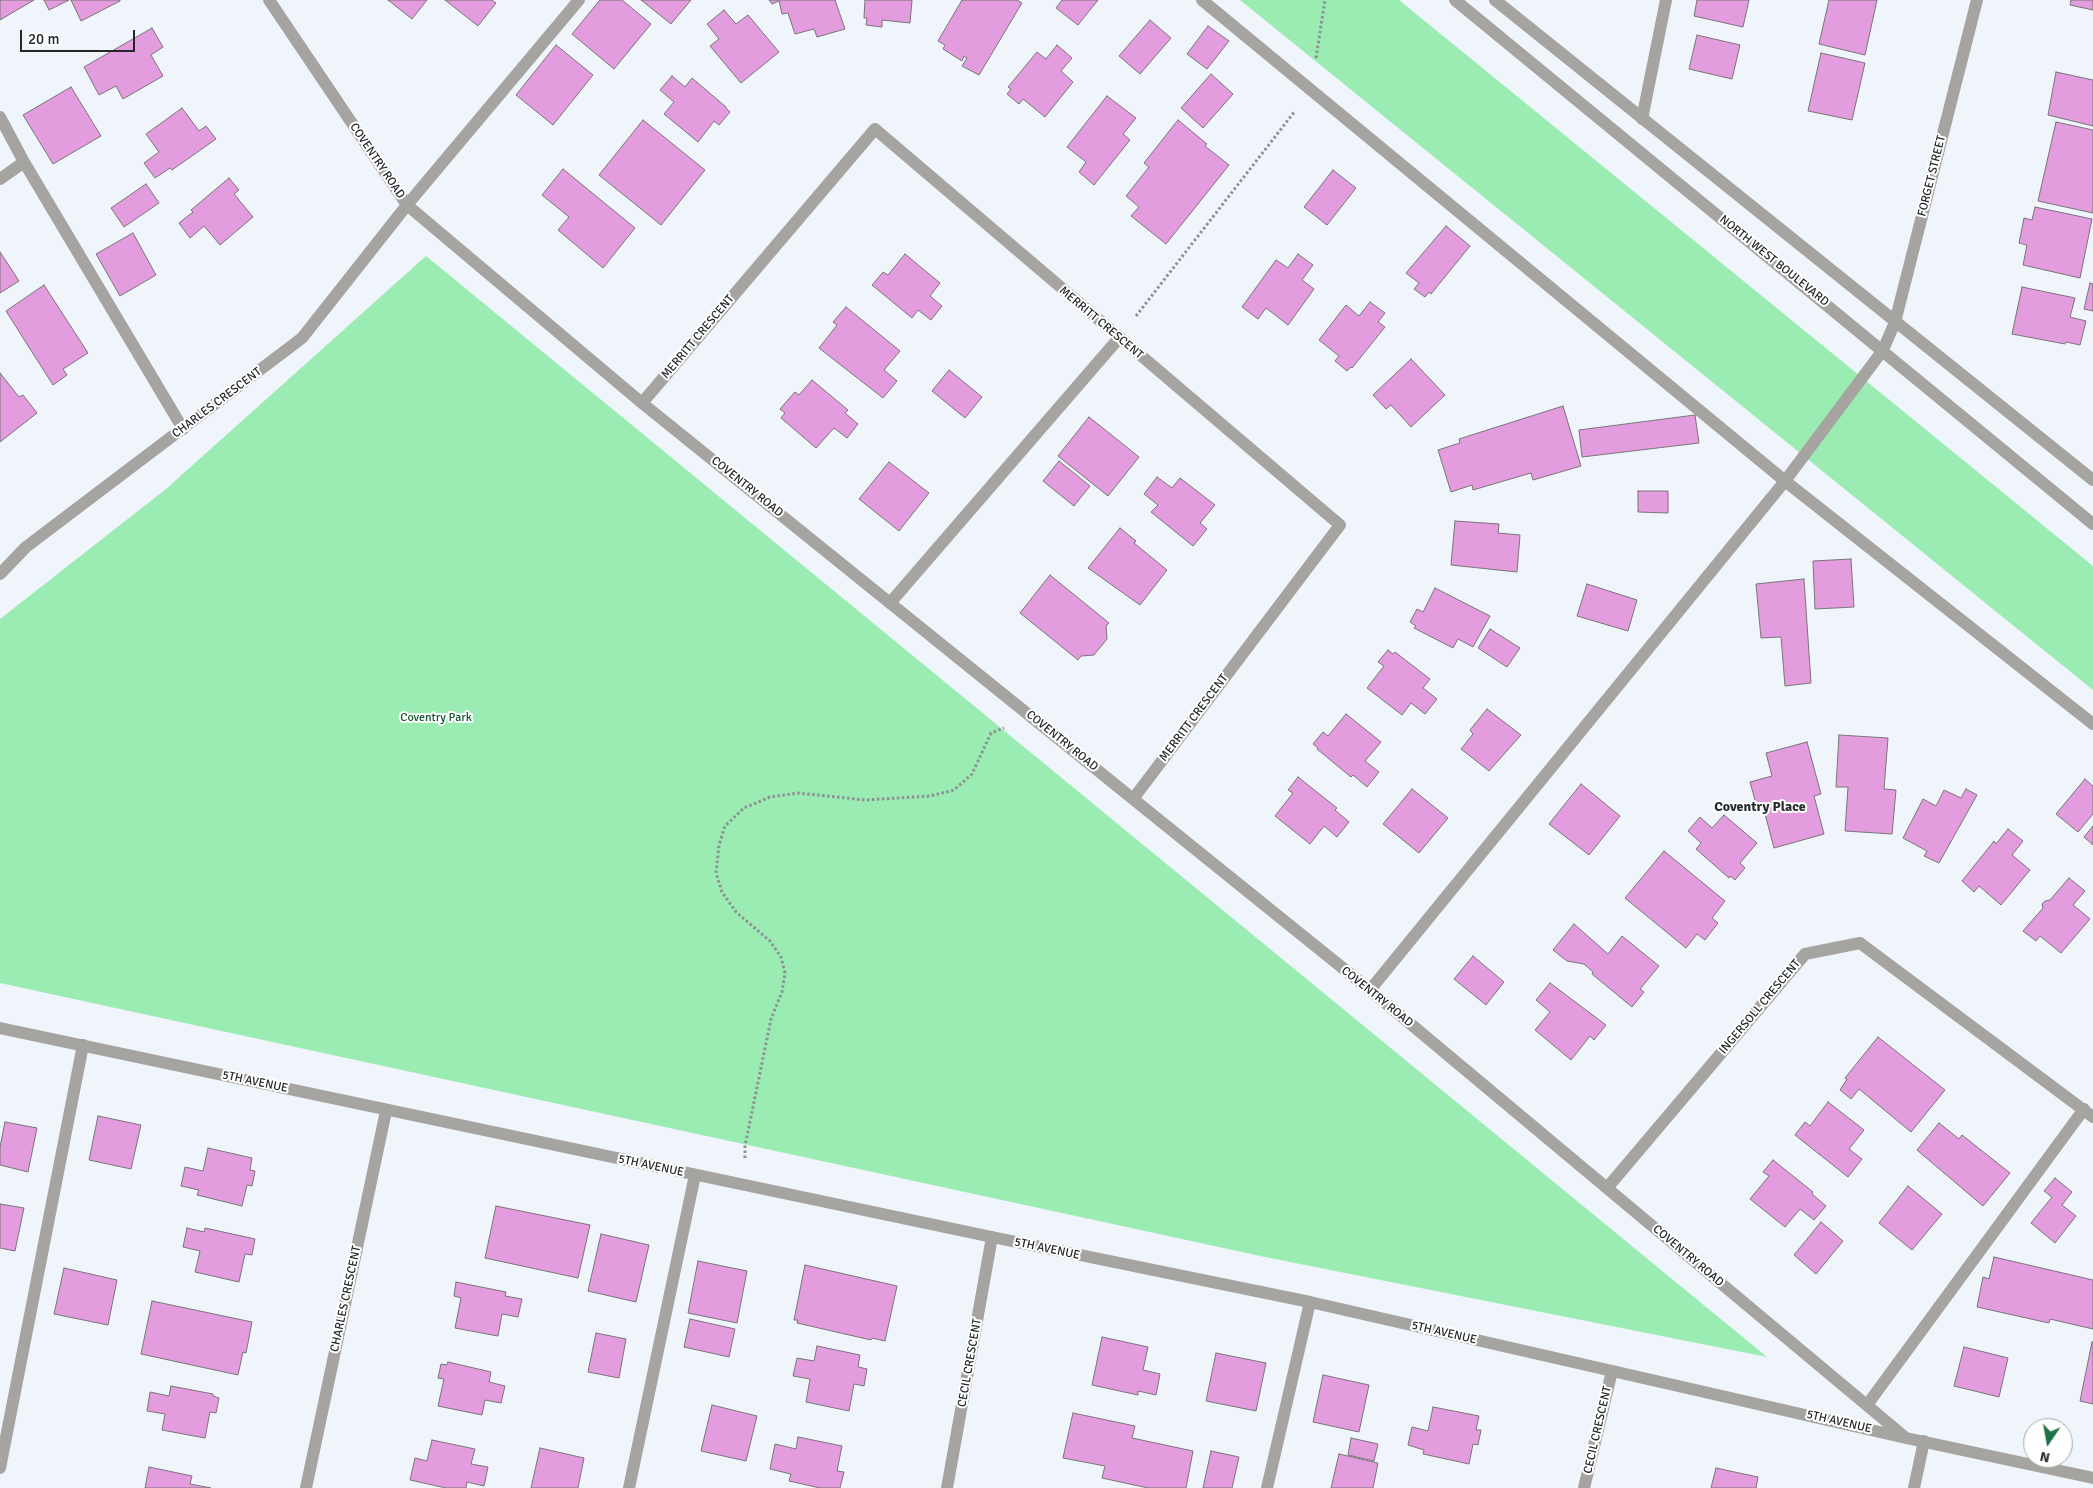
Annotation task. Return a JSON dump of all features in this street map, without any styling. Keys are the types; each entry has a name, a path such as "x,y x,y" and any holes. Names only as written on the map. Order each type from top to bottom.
{"street":[{"name":"COVENTRY ROAD","path":"269,0 407,206 642,403 1370,990 1906,1438"},
{"name":"CHARLES CRESCENT","path":"0,574 26,547 302,338 407,206 579,0"},
{"path":"1202,0 1785,481 2093,724"},
{"name":"NORTH WEST BOULEVARD","path":"1455,0 2093,524"},
{"path":"1495,0 2093,480"},
{"path":"1642,118 1666,0"},
{"name":"FORGET STREET","path":"1370,990 1785,481 1883,350 1894,322 1977,0"},
{"path":"0,117 24,162 183,429"},
{"name":"MERRITT CRESCENT","path":"642,403 874,130 1340,525 1133,799"},
{"path":"0,179 24,162"},
{"path":"890,603 1119,338"},
{"name":"INGERSOLL CRESCENT","path":"1607,1188 1805,954 1860,943 2089,1113"},
{"name":"5TH AVENUE","path":"0,1028 992,1238 1310,1302 1906,1438 2093,1478"},
{"path":"0,1468 83,1045"},
{"name":"CHARLES CRESCENT","path":"306,1488 386,1111"},
{"path":"1866,1405 2089,1113"},
{"path":"629,1488 695,1175"},
{"name":"CECIL CRESCENT","path":"947,1488 992,1238"},
{"path":"1267,1488 1310,1302"},
{"name":"CECIL CRESCENT","path":"1584,1488 1612,1371"},
{"path":"1914,1488 1924,1441"}],"path":[{"path":"1119,338 1311,90 1325,0"},
{"path":"747,1186 745,1146 772,1019 782,992 785,973 781,957 770,941 736,912 722,892 716,872 719,845 725,826 744,808 770,797 798,793 865,800 930,796 954,790 972,774 991,733 1032,717"}],"green space":[{"path":"1240,0 1399,0 2093,566 2093,690"},
{"name":"Coventry Park","path":"426,256 1767,1357 1265,1257 0,983 0,619 166,489"}],"building":[{"path":"0,0 34,0 0,20"},
{"path":"44,0 69,0 49,10"},
{"path":"71,0 120,0 120,1 81,21"},
{"path":"388,0 427,0 412,19"},
{"path":"445,0 492,0 496,3 478,26"},
{"path":"600,0 622,0 651,24 614,69 572,34"},
{"path":"641,0 691,0 671,24"},
{"path":"769,0 835,0 845,29 817,37 814,29 795,34 788,13 782,14 779,1 772,4"},
{"path":"865,0 912,0 910,23 882,20 882,27 866,25 867,18 864,18"},
{"path":"962,0 1017,0 1022,3 979,75 962,66 967,58 964,56 962,61 943,49 945,45 938,41"},
{"path":"1062,0 1098,0 1078,25 1056,8"},
{"path":"1697,0 1749,0 1743,27 1694,16"},
{"path":"1829,0 1877,0 1865,55 1819,44"},
{"path":"2071,0 2093,0 2093,10 2070,5"},
{"path":"724,10 736,24 748,15 779,52 741,83 710,46 719,39 707,24"},
{"path":"1150,20 1171,38 1140,74 1119,56"},
{"path":"1208,26 1229,41 1207,69 1187,54"},
{"path":"152,28 163,47 151,55 163,76 123,99 116,86 99,95 84,67"},
{"path":"1697,35 1740,45 1732,79 1689,69"},
{"path":"556,45 593,75 553,125 516,95"},
{"path":"1057,45 1072,58 1061,71 1073,82 1045,117 1023,99 1019,104 1007,94 1011,89 1008,87 1037,52 1046,59"},
{"path":"1821,53 1865,63 1852,120 1808,111"},
{"path":"2056,72 2093,80 2093,126 2048,115"},
{"path":"1211,74 1233,94 1203,128 1181,108"},
{"path":"672,76 685,87 692,78 730,112 719,125 714,121 698,142 664,114 674,102 660,90"},
{"path":"71,87 101,136 53,164 23,115"},
{"path":"1107,96 1136,118 1123,134 1130,140 1094,185 1079,172 1086,162 1067,147"},
{"path":"182,108 199,131 206,126 216,139 172,170 170,168 155,178 144,163 159,152 146,134"},
{"path":"643,120 705,170 661,225 599,175"},
{"path":"1178,120 1207,144 1205,146 1229,165 1166,244 1131,216 1139,207 1126,196 1149,167 1144,163"},
{"path":"2056,122 2093,130 2093,213 2038,201"},
{"path":"563,169 635,228 603,268 558,230 569,217 542,195"},
{"path":"1333,170 1356,188 1327,225 1304,207"},
{"path":"229,178 239,190 234,194 253,217 220,245 204,226 190,238 179,223 193,212 191,210"},
{"path":"146,184 159,203 124,227 111,208"},
{"path":"2035,207 2092,219 2080,278 2023,265 2027,245 2019,243 2024,218 2032,220"},
{"path":"1446,226 1470,246 1431,294 1429,292 1425,297 1414,289 1419,283 1406,273"},
{"path":"133,233 156,275 120,296 96,254"},
{"path":"0,252 19,281 0,293"},
{"path":"905,254 940,283 930,296 942,306 931,320 918,310 912,318 872,285 883,272 888,275"},
{"path":"1298,254 1313,265 1302,280 1314,289 1288,325 1266,308 1258,319 1242,307 1276,260 1288,268"},
{"path":"2090,283 2093,284 2093,311 2084,309"},
{"path":"44,285 88,353 63,369 67,375 53,385 6,311"},
{"path":"2022,287 2075,298 2070,317 2086,321 2080,345 2012,334"},
{"path":"1370,302 1385,313 1378,322 1385,327 1352,368 1347,371 1335,361 1339,356 1319,340 1346,305 1359,316"},
{"path":"846,307 900,351 884,370 897,381 883,398 819,348 837,325 833,322"},
{"path":"1411,359 1445,395 1411,427 1391,405 1386,409 1373,395"},
{"path":"949,370 982,397 965,418 932,391"},
{"path":"0,373 19,397 23,395 37,413 0,442"},
{"path":"812,380 848,410 845,413 858,424 847,438 834,428 816,448 781,418 785,413 780,409 795,392 799,395"},
{"path":"1563,406 1581,466 1533,480 1531,473 1473,490 1472,485 1451,492 1438,450 1460,443 1459,439"},
{"path":"1695,415 1699,443 1582,457 1579,430"},
{"path":"1089,417 1139,457 1108,496 1058,456"},
{"path":"1059,461 1090,486 1074,506 1043,481"},
{"path":"889,462 929,493 899,531 859,499"},
{"path":"1157,477 1172,488 1180,478 1215,505 1200,523 1207,529 1193,546 1151,512 1158,505 1144,494"},
{"path":"1638,491 1668,491 1668,513 1638,512"},
{"path":"1455,521 1499,524 1498,533 1520,535 1517,572 1451,565"},
{"path":"1120,528 1136,541 1134,543 1167,570 1140,605 1088,568"},
{"path":"1851,559 1854,607 1815,609 1813,561"},
{"path":"1050,575 1109,623 1106,626 1107,639 1094,655 1081,656 1078,660 1020,613"},
{"path":"1804,579 1811,683 1785,686 1781,637 1761,638 1756,584"},
{"path":"1587,584 1637,600 1628,631 1577,616"},
{"path":"1435,588 1490,616 1473,647 1458,639 1453,648 1414,628 1416,626 1410,622 1417,609 1423,612"},
{"path":"1490,629 1520,648 1507,667 1478,648"},
{"path":"1388,650 1393,654 1395,652 1430,679 1423,688 1437,699 1425,714 1411,703 1402,715 1367,688 1384,666 1378,662"},
{"path":"1487,709 1521,735 1489,771 1461,749 1473,734 1470,730"},
{"path":"1346,714 1381,742 1365,761 1379,772 1367,787 1353,775 1351,777 1313,744 1323,732 1328,736"},
{"path":"1839,735 1888,738 1884,789 1896,790 1892,834 1845,831 1848,787 1836,787"},
{"path":"1807,742 1821,794 1814,796 1824,834 1774,848 1764,810 1758,811 1750,782 1772,776 1766,753"},
{"path":"1298,777 1337,808 1335,810 1349,822 1337,837 1324,826 1310,844 1275,816 1293,793 1288,790"},
{"path":"2085,779 2093,786 2093,814 2078,832 2056,814"},
{"path":"1581,784 1620,816 1589,855 1549,824"},
{"path":"1412,789 1448,818 1419,853 1383,824"},
{"path":"1966,789 1977,795 1939,863 1924,856 1927,851 1903,838 1923,799 1936,806 1944,790 1961,798"},
{"path":"1724,815 1757,843 1740,863 1745,868 1735,880 1730,876 1729,878 1696,849 1701,843 1688,831 1700,817 1712,828"},
{"path":"2093,826 2093,845 2084,837"},
{"path":"2008,829 2023,841 2012,855 2030,870 2001,905 1979,886 1974,892 1962,881 1994,841 1996,844"},
{"path":"1664,851 1725,901 1712,918 1718,923 1705,940 1697,934 1686,948 1625,898"},
{"path":"2069,878 2085,891 2073,905 2090,919 2061,953 2040,936 2036,941 2023,931 2043,908 2042,904 2050,900"},
{"path":"1574,924 1608,954 1622,936 1659,966 1640,989 1644,992 1632,1007 1592,974 1593,972 1584,964 1567,961 1553,950"},
{"path":"1473,956 1504,982 1486,1005 1454,979"},
{"path":"1550,983 1606,1025 1594,1040 1590,1036 1571,1060 1535,1030 1550,1012 1536,1000"},
{"path":"1878,1037 1945,1090 1911,1132 1859,1089 1851,1099 1840,1090 1847,1079 1845,1078"},
{"path":"1828,1102 1864,1130 1849,1149 1862,1159 1848,1177 1795,1135 1805,1122 1810,1126"},
{"path":"98,1116 141,1125 131,1169 89,1160"},
{"path":"5,1122 37,1128 28,1172 0,1165 0,1147"},
{"path":"1939,1123 1959,1139 1962,1135 2010,1173 1983,1206 1917,1150"},
{"path":"208,1148 252,1158 250,1170 255,1171 252,1186 247,1185 242,1206 197,1195 199,1190 181,1186 185,1167 203,1171"},
{"path":"1773,1160 1813,1192 1812,1194 1826,1206 1814,1220 1800,1209 1785,1227 1750,1199 1769,1176 1763,1172"},
{"path":"2055,1178 2072,1192 2062,1205 2076,1216 2055,1243 2031,1223 2052,1197 2044,1191"},
{"path":"1908,1186 1942,1214 1912,1250 1879,1223"},
{"path":"0,1204 24,1208 15,1251 0,1248"},
{"path":"496,1206 590,1225 578,1278 485,1258"},
{"path":"1821,1222 1843,1241 1816,1274 1794,1255"},
{"path":"187,1228 204,1232 205,1228 255,1239 252,1255 245,1254 239,1282 195,1272 200,1251 183,1247"},
{"path":"601,1234 649,1245 636,1302 588,1291"},
{"path":"1994,1257 2093,1280 2093,1329 2050,1319 2049,1323 1977,1307 1983,1277 1989,1279"},
{"path":"698,1261 747,1271 737,1323 688,1313"},
{"path":"805,1265 897,1286 885,1341 872,1338 871,1340 797,1323 798,1320 794,1320"},
{"path":"64,1268 117,1280 108,1325 54,1314"},
{"path":"456,1282 506,1292 505,1296 522,1299 518,1317 502,1314 498,1336 455,1328 461,1298 454,1296"},
{"path":"152,1301 252,1322 246,1353 243,1352 238,1375 141,1354"},
{"path":"690,1319 735,1329 729,1357 684,1347"},
{"path":"596,1333 626,1339 619,1378 588,1372"},
{"path":"1102,1337 1148,1347 1143,1370 1160,1374 1156,1395 1138,1391 1138,1395 1092,1385"},
{"path":"2093,1342 2093,1404 2080,1401"},
{"path":"817,1346 860,1355 858,1367 867,1369 864,1386 854,1384 849,1411 806,1402 810,1379 793,1376 797,1358 814,1361"},
{"path":"1964,1347 2008,1358 1999,1397 1954,1386"},
{"path":"1216,1353 1266,1363 1256,1411 1206,1401"},
{"path":"448,1362 491,1372 489,1382 505,1386 501,1403 485,1400 482,1415 438,1406 444,1379 438,1378 441,1364 447,1365"},
{"path":"1323,1375 1369,1385 1359,1432 1313,1422"},
{"path":"171,1386 213,1394 213,1396 219,1398 216,1413 210,1412 205,1438 162,1430 165,1414 147,1411 150,1392 169,1396"},
{"path":"712,1405 757,1416 746,1461 701,1451"},
{"path":"1433,1407 1479,1416 1476,1430 1481,1430 1478,1445 1473,1444 1469,1464 1423,1454 1424,1450 1408,1445 1412,1427 1428,1431"},
{"path":"1073,1413 1135,1426 1132,1438 1193,1451 1186,1488 1148,1488 1102,1478 1105,1466 1063,1458"},
{"path":"798,1437 842,1446 837,1471 844,1472 840,1488 820,1488 789,1481 791,1474 770,1469 775,1444 796,1449"},
{"path":"1351,1438 1378,1444 1374,1461 1348,1455"},
{"path":"432,1440 475,1449 471,1464 488,1467 484,1486 467,1482 466,1488 446,1488 410,1480 415,1458 427,1461"},
{"path":"540,1448 584,1458 578,1488 531,1488"},
{"path":"1211,1451 1239,1457 1232,1488 1203,1488"},
{"path":"1339,1454 1378,1463 1373,1488 1331,1488"},
{"path":"149,1467 192,1476 190,1484 211,1488 145,1488"},
{"path":"1716,1468 1758,1477 1756,1488 1711,1488"}],"district":[{"name":"Coventry Place","path":"1760,807"}]}
